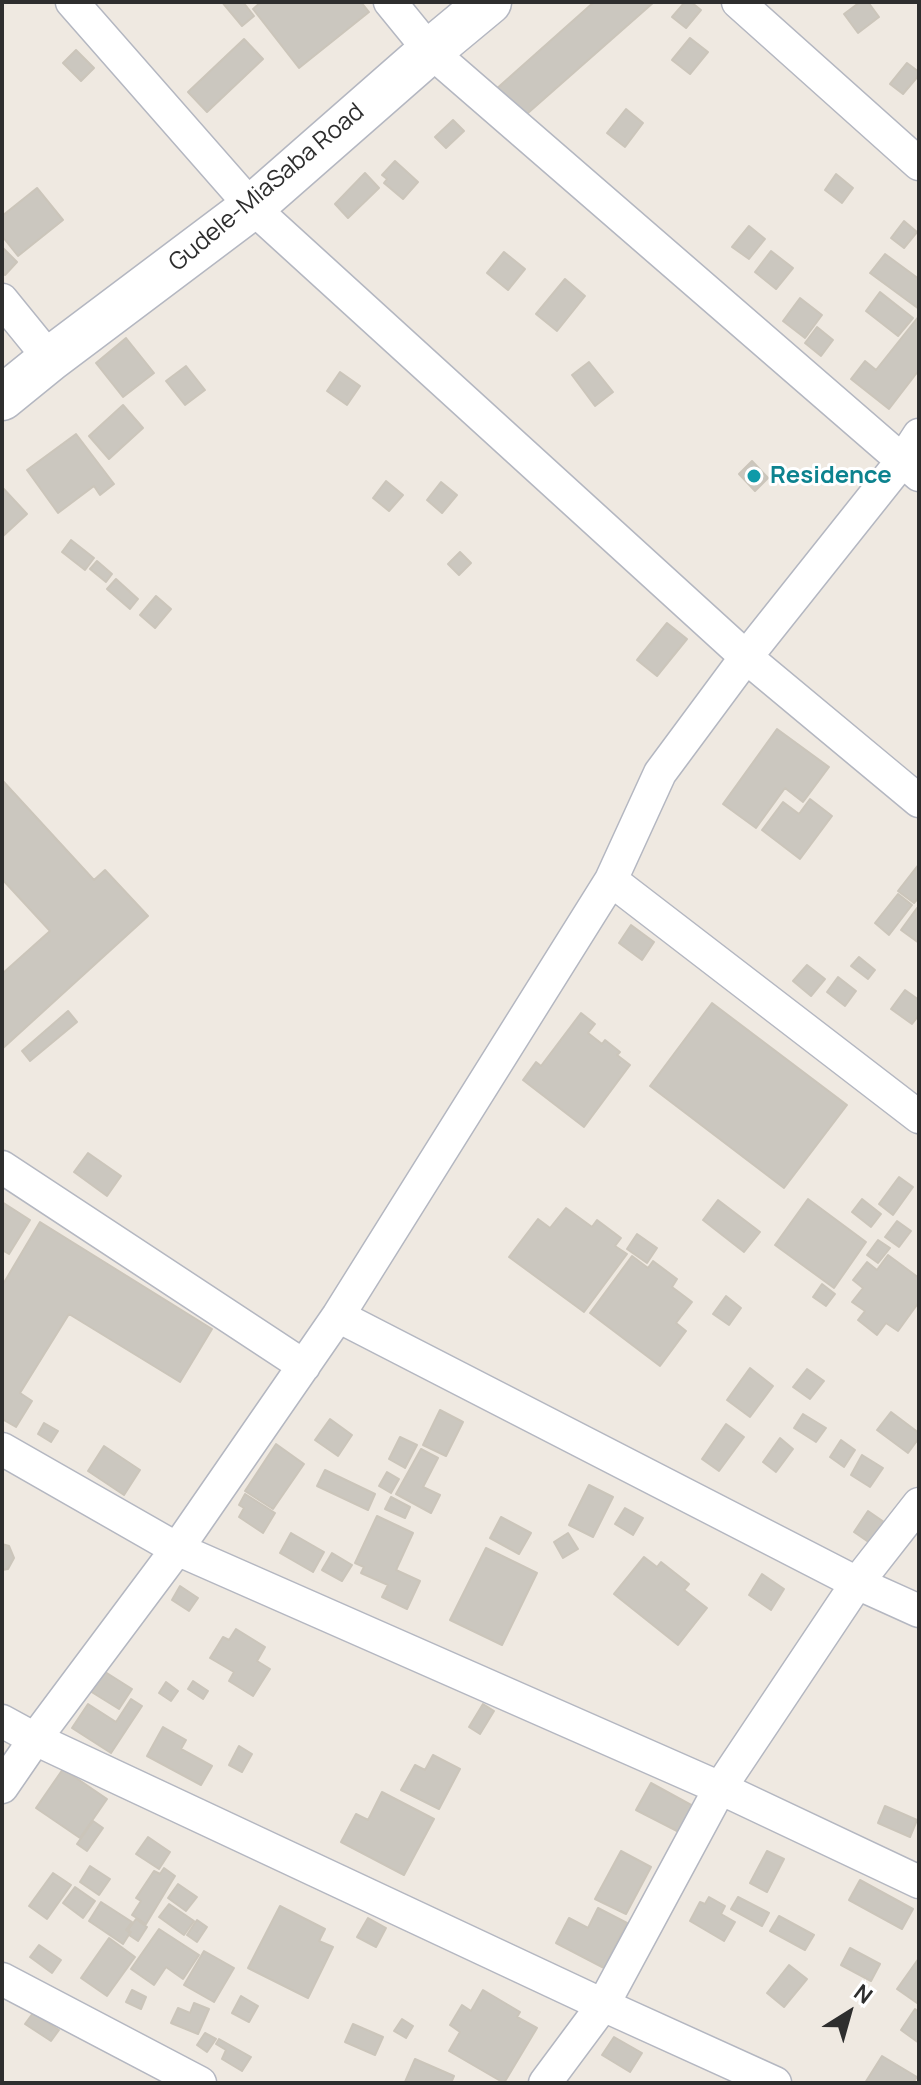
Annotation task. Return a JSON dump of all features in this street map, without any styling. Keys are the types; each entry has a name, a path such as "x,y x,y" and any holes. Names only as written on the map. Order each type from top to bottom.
{"street":[{"path":"72,2 252,207 746,657 919,801"},
{"path":"2,1787 177,1549 338,1316 611,880 660,773 746,657 913,457 430,51 390,2"},
{"name":"Gudele-MiaSaba Road","path":"2,398 252,207 489,2"},
{"path":"738,2 919,164"},
{"path":"2,300 50,359"},
{"path":"611,880 919,1117"},
{"path":"2,1167 304,1366"},
{"path":"338,1316 857,1583 919,1611"},
{"path":"2,1449 177,1549 720,1788 919,1882"},
{"path":"545,2083 603,2005 720,1788 857,1583 919,1504"},
{"path":"2,1721 775,2083"},
{"path":"2,1979 200,2083"}],"building":[{"path":"222,2 243,2 254,16 242,26"},
{"path":"261,2 361,2 369,12 299,68 253,9"},
{"path":"594,2 654,2 520,120 494,91"},
{"path":"685,2 691,2 701,10 686,28 672,17"},
{"path":"860,2 868,2 879,17 858,33 844,14"},
{"path":"690,38 708,52 690,74 672,60"},
{"path":"244,39 263,59 207,112 188,92"},
{"path":"76,50 94,68 81,81 63,63"},
{"path":"907,63 919,75 903,94 890,84"},
{"path":"626,109 643,123 625,147 607,133"},
{"path":"453,120 464,131 446,148 435,137"},
{"path":"395,161 418,182 403,199 384,183 387,179 382,175"},
{"path":"365,173 379,188 348,218 335,204"},
{"path":"836,174 853,188 842,203 825,190"},
{"path":"37,188 63,220 18,256 2,236 2,216"},
{"path":"904,221 917,232 904,248 891,238"},
{"path":"749,226 765,239 749,259 732,247"},
{"path":"2,247 17,262 5,275 2,272"},
{"path":"771,251 793,268 776,289 755,272"},
{"path":"504,252 525,269 508,290 487,273"},
{"path":"885,254 919,279 919,309 870,273"},
{"path":"565,279 585,296 557,331 536,314"},
{"path":"880,292 913,318 898,336 866,311"},
{"path":"800,298 822,315 805,338 783,321"},
{"path":"919,316 919,370 889,409 851,379 865,361 876,370"},
{"path":"817,327 833,340 821,356 805,343"},
{"path":"126,338 154,373 123,397 96,363"},
{"path":"589,362 613,392 595,406 572,375"},
{"path":"186,366 205,390 185,405 166,381"},
{"path":"340,372 360,386 347,405 327,391"},
{"path":"123,405 143,428 109,459 89,436"},
{"path":"76,434 114,484 100,495 94,486 58,513 27,470"},
{"name":"Residence","path":"752,461 768,478 755,491 739,474"},
{"path":"386,481 403,495 389,511 373,498"},
{"path":"441,482 457,495 442,513 427,500"},
{"path":"2,487 27,514 2,537"},
{"path":"71,540 94,558 85,570 62,552"},
{"path":"460,552 471,563 459,575 448,564"},
{"path":"97,561 112,574 106,582 90,569"},
{"path":"116,579 138,599 130,609 107,589"},
{"path":"156,596 171,609 155,628 140,615"},
{"path":"667,623 687,639 657,676 637,660"},
{"path":"777,729 829,767 803,802 785,788 756,828 723,804"},
{"path":"2,780 94,880 105,870 148,916 2,1049 2,974 50,931 2,879"},
{"path":"810,799 832,816 800,859 762,830 783,802 799,814"},
{"path":"919,864 919,897 914,903 898,891"},
{"path":"898,894 912,905 889,935 875,923"},
{"path":"919,909 919,943 901,930"},
{"path":"631,925 654,942 642,960 619,943"},
{"path":"859,957 875,970 868,979 851,966"},
{"path":"807,965 825,979 811,996 793,981"},
{"path":"838,977 856,991 845,1006 827,992"},
{"path":"905,990 919,1000 919,1015 912,1024 891,1009"},
{"path":"712,1003 847,1105 784,1188 650,1086"},
{"path":"68,1011 77,1022 30,1061 22,1051"},
{"path":"581,1013 595,1024 588,1033 602,1044 605,1040 630,1065 584,1127 523,1080 536,1062 541,1066"},
{"path":"88,1153 121,1176 107,1196 74,1172"},
{"path":"899,1177 913,1187 893,1215 879,1204"},
{"path":"808,1199 866,1242 834,1288 775,1245"},
{"path":"862,1199 881,1214 871,1227 852,1212"},
{"path":"718,1200 760,1232 744,1252 703,1220"},
{"path":"2,1202 30,1220 9,1254 2,1250"},
{"path":"566,1208 592,1227 597,1220 621,1238 615,1246 627,1254 584,1312 509,1257 538,1219 550,1228"},
{"path":"897,1221 911,1231 899,1247 885,1237"},
{"path":"40,1222 212,1329 180,1382 69,1314 20,1393 32,1401 16,1427 2,1419 2,1286"},
{"path":"637,1234 657,1248 647,1263 627,1249"},
{"path":"878,1240 890,1248 878,1263 867,1255"},
{"path":"888,1255 919,1278 919,1302 898,1331 886,1323 877,1335 858,1320 865,1311 852,1302 863,1288 853,1280 867,1262 877,1270"},
{"path":"632,1256 648,1268 653,1261 677,1279 672,1287 692,1302 676,1323 686,1331 660,1366 590,1313"},
{"path":"822,1284 835,1294 826,1306 813,1297"},
{"path":"726,1296 741,1308 729,1325 713,1314"},
{"path":"750,1368 773,1386 750,1417 727,1400"},
{"path":"807,1369 824,1381 810,1399 793,1387"},
{"path":"440,1410 463,1422 446,1456 423,1445"},
{"path":"891,1412 919,1433 919,1438 908,1453 877,1430"},
{"path":"803,1414 826,1428 816,1442 794,1428"},
{"path":"330,1419 352,1435 338,1456 315,1440"},
{"path":"44,1423 58,1431 51,1442 38,1434"},
{"path":"726,1424 744,1437 719,1471 702,1459"},
{"path":"400,1437 417,1445 405,1468 389,1459"},
{"path":"780,1438 793,1449 776,1472 763,1462"},
{"path":"841,1440 855,1450 844,1467 830,1457"},
{"path":"276,1444 304,1464 273,1509 245,1491"},
{"path":"104,1446 140,1470 124,1495 88,1471"},
{"path":"421,1449 438,1458 423,1487 440,1495 431,1513 396,1494"},
{"path":"862,1455 883,1468 870,1487 851,1475"},
{"path":"325,1470 375,1494 368,1510 317,1486"},
{"path":"387,1472 399,1479 391,1493 379,1486"},
{"path":"589,1485 613,1497 593,1537 569,1525"},
{"path":"245,1494 275,1513 263,1533 239,1517 244,1508 239,1505"},
{"path":"391,1497 410,1507 405,1518 385,1509"},
{"path":"625,1508 643,1518 633,1535 615,1524"},
{"path":"868,1511 884,1522 870,1543 854,1532"},
{"path":"377,1516 413,1533 396,1570 420,1581 407,1609 382,1597 388,1585 361,1573 364,1567 355,1563"},
{"path":"501,1517 531,1533 519,1554 490,1538"},
{"path":"291,1533 324,1552 313,1572 280,1553"},
{"path":"568,1533 578,1549 563,1558 554,1542"},
{"path":"2,1544 9,1546 14,1558 8,1569 2,1570"},
{"path":"486,1548 537,1573 502,1645 450,1620"},
{"path":"332,1553 352,1565 342,1581 322,1570"},
{"path":"644,1557 657,1567 661,1562 689,1584 684,1590 707,1608 678,1645 614,1594"},
{"path":"762,1574 784,1589 771,1610 749,1595"},
{"path":"180,1586 198,1598 189,1611 172,1600"},
{"path":"236,1629 265,1647 257,1661 270,1669 253,1696 229,1681 234,1672 210,1658 223,1637 229,1640"},
{"path":"102,1670 132,1689 119,1709 90,1691"},
{"path":"193,1681 208,1691 203,1699 188,1689"},
{"path":"166,1682 178,1691 171,1701 159,1693"},
{"path":"131,1699 142,1706 111,1753 72,1728 88,1704 116,1722"},
{"path":"483,1704 494,1711 480,1734 469,1727"},
{"path":"163,1727 186,1740 181,1749 212,1766 201,1785 147,1756"},
{"path":"239,1746 252,1754 242,1772 229,1765"},
{"path":"433,1755 460,1769 439,1809 401,1790 415,1765 425,1770"},
{"path":"63,1769 107,1799 80,1838 36,1808"},
{"path":"651,1783 693,1806 679,1832 636,1810"},
{"path":"382,1792 434,1819 404,1875 341,1842 356,1814 368,1820"},
{"path":"885,1806 917,1820 910,1837 878,1823"},
{"path":"93,1821 103,1828 87,1851 77,1844"},
{"path":"148,1837 170,1852 159,1869 136,1854"},
{"path":"621,1851 651,1867 626,1914 595,1899"},
{"path":"767,1851 784,1859 767,1892 750,1883"},
{"path":"90,1866 110,1879 99,1895 80,1882"},
{"path":"164,1868 175,1876 146,1924 132,1915 141,1901 136,1898 154,1871 160,1874"},
{"path":"53,1873 71,1885 47,1919 29,1906"},
{"path":"860,1880 913,1909 902,1929 849,1900"},
{"path":"178,1884 197,1897 186,1911 168,1898"},
{"path":"75,1887 95,1901 83,1918 63,1903"},
{"path":"709,1897 725,1906 721,1914 735,1922 724,1941 690,1921 700,1902 705,1904"},
{"path":"738,1897 769,1913 762,1926 731,1909"},
{"path":"101,1902 132,1922 126,1930 130,1933 123,1944 89,1921"},
{"path":"169,1904 194,1921 184,1935 159,1917"},
{"path":"280,1906 325,1929 319,1941 333,1947 308,1998 248,1968"},
{"path":"598,1908 627,1923 604,1968 556,1943 569,1918 588,1928"},
{"path":"779,1916 814,1935 805,1950 770,1931"},
{"path":"368,1918 386,1928 376,1947 357,1937"},
{"path":"136,1919 147,1927 138,1941 129,1935 131,1932 128,1930"},
{"path":"197,1920 207,1927 197,1942 187,1935"},
{"path":"159,1929 199,1955 183,1979 166,1967 154,1985 131,1969"},
{"path":"109,1938 135,1957 107,1996 81,1978"},
{"path":"39,1945 61,1960 52,1973 30,1957"},
{"path":"850,1948 880,1964 871,1981 841,1965"},
{"path":"204,1951 234,1968 214,2002 184,1985"},
{"path":"919,1958 919,2000 917,2003 897,1989"},
{"path":"789,1965 807,1979 784,2007 767,1993"},
{"path":"132,1990 146,1997 141,2009 126,2002"},
{"path":"483,1990 520,2012 517,2017 537,2028 504,2083 449,2051 460,2032 450,2025 462,2005 471,2011"},
{"path":"241,1996 258,2006 249,2022 232,2013"},
{"path":"194,2003 209,2009 198,2034 171,2023 178,2008 190,2013"},
{"path":"915,2009 919,2012 919,2043 901,2030"},
{"path":"33,2013 59,2030 51,2041 25,2024"},
{"path":"402,2019 413,2026 406,2038 394,2031"},
{"path":"353,2024 383,2037 375,2055 345,2042"},
{"path":"205,2033 216,2039 207,2052 197,2045"},
{"path":"614,2037 642,2053 630,2072 602,2055"},
{"path":"219,2039 251,2057 242,2071 222,2059 226,2050 216,2044"},
{"path":"882,2056 917,2077 913,2083 865,2083"},
{"path":"415,2059 454,2076 451,2083 405,2082"}],"place":[{"name":"Residence","path":"754,476"}]}
